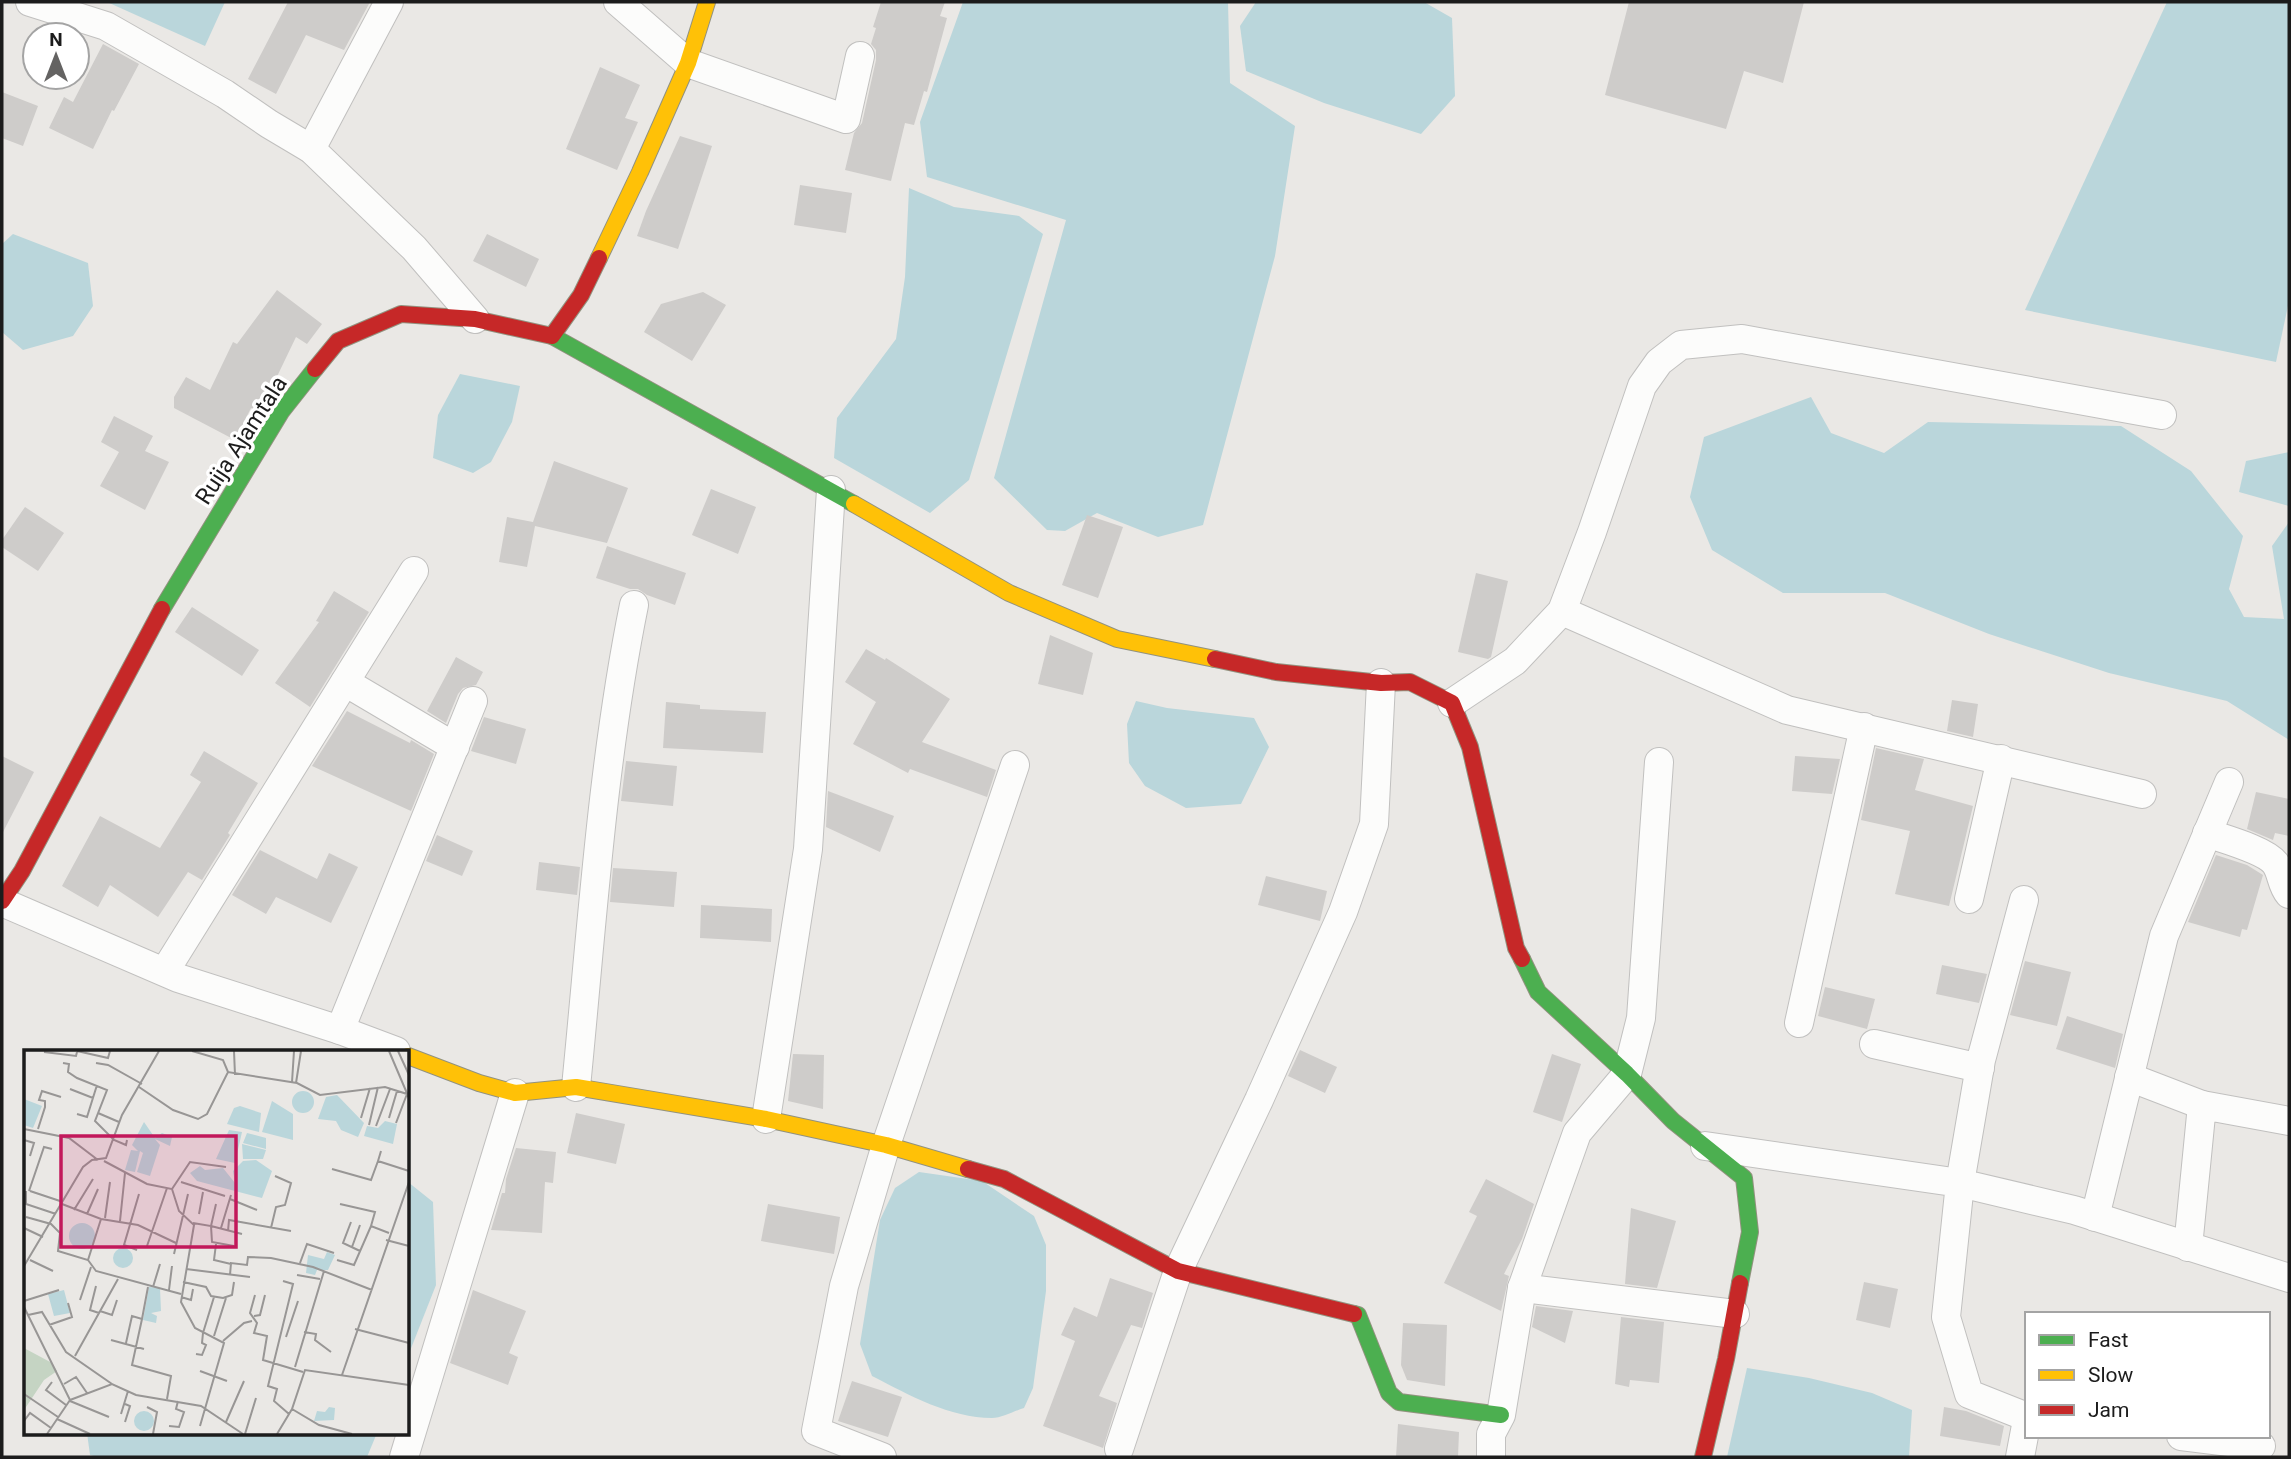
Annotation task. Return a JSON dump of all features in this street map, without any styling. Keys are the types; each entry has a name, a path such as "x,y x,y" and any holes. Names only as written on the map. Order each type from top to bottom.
{"street":[{"path":"30,2 106,26 225,94 268,124 311,149 414,248 475,319"},
{"path":"311,149 389,2"},
{"path":"618,2 688,62 846,119 860,56"},
{"path":"552,336 581,295 640,172 688,62 707,2"},
{"name":"Ruija Ajamtala","path":"2,902 12,866 151,628 282,412 338,341 401,314 475,319 552,336 831,490 1009,593 1117,639 1276,672 1381,683 1410,682 1452,703"},
{"path":"1703,1457 1726,1359 1750,1232 1744,1178 1673,1121 1627,1074 1538,992 1516,948 1470,747 1452,703 1515,661 1562,611 1642,386 1659,362 1681,345 1742,339 2162,415"},
{"path":"765,1119 808,849 831,490"},
{"path":"165,971 414,571"},
{"path":"576,1087 603,811 623,658 634,604"},
{"path":"1562,611 1787,710 2142,794"},
{"path":"345,682 455,747"},
{"path":"1119,1448 1178,1271 1259,1100 1343,912 1374,824 1381,683"},
{"path":"340,1030 473,701"},
{"path":"1800,1023 1864,727"},
{"path":"1969,899 2001,760"},
{"path":"1491,1457 1491,1434 1501,1415 1522,1288 1577,1133 1627,1074 1641,1018 1659,762"},
{"path":"882,1457 816,1431 844,1286 886,1145 1015,765"},
{"path":"2095,1217 2164,936 2228,782"},
{"path":"2207,833 2269,856 2277,864 2289,894"},
{"path":"2024,900 1979,1068 1960,1183 1946,1317 1969,1394 2025,1417"},
{"path":"2,902 178,978 393,1050"},
{"path":"1874,1044 1979,1068"},
{"path":"410,1057 479,1083 516,1093 576,1087 765,1119 886,1145 1004,1180 1178,1271 1358,1315 1389,1393 1399,1402 1501,1415"},
{"path":"2129,1077 2202,1105 2289,1121"},
{"path":"404,1457 516,1093"},
{"path":"2188,1247 2202,1105"},
{"path":"1704,1146 1960,1183 2095,1217 2289,1278"},
{"path":"1522,1288 1735,1314"},
{"path":"2020,1457 2025,1429"},
{"path":"2196,1438 2261,1446"}],"water":[{"path":"107,2 225,2 205,46"},
{"path":"963,2 1228,2 1230,83 1295,126 1275,256 1203,525 1158,537 1097,513 1065,531 1047,530 994,478 1066,220 927,177 920,122"},
{"path":"1256,2 1424,2 1452,18 1455,96 1421,134 1324,103 1246,71 1240,26"},
{"path":"2167,2 2289,2 2289,301 2276,362 2025,310"},
{"path":"909,188 954,207 1019,216 1043,234 969,480 930,513 834,458 837,418 896,339 905,277"},
{"path":"13,234 88,263 93,306 73,336 23,350 2,332 2,244"},
{"path":"460,374 520,386 512,422 491,462 473,473 433,458 438,415"},
{"path":"1811,397 1831,433 1884,453 1928,422 2121,426 2191,471 2243,536 2229,589 2244,617 2284,619 2272,546 2289,522 2289,740 2227,701 2109,673 1989,634 1885,593 1783,593 1712,550 1690,497 1704,437"},
{"path":"2289,452 2289,506 2239,492 2246,461"},
{"path":"1136,701 1167,708 1254,718 1269,747 1241,804 1186,808 1145,786 1129,763 1127,724"},
{"path":"919,1172 982,1181 1034,1216 1046,1245 1046,1291 1033,1388 1024,1408 1004,1416 996,1418 961,1414 900,1391 872,1376 860,1344 880,1220 895,1188"},
{"path":"410,1184 433,1202 436,1285 410,1351"},
{"path":"1747,1368 1809,1378 1872,1393 1912,1410 1909,1457 1727,1457"},
{"path":"87,1434 377,1434 367,1457 90,1455"}],"building":[{"path":"288,2 370,2 344,50 306,35 276,94 248,79"},
{"path":"881,2 945,2 940,16 947,18 927,92 924,91 914,125 905,123 891,181 845,170 854,133 862,123 876,60 876,50 871,44"},
{"path":"1629,2 1804,2 1783,83 1744,71 1726,129 1605,95"},
{"path":"103,44 139,64 93,149 49,128 64,97 73,102 79,91 91,91 91,67"},
{"path":"600,67 640,85 625,118 638,122 617,170 566,149"},
{"path":"2,92 38,106 23,146 2,138"},
{"path":"680,136 712,146 678,249 637,236"},
{"path":"800,185 852,193 846,233 794,225"},
{"path":"487,234 539,259 526,287 473,261"},
{"path":"277,290 322,324 307,344 296,337 271,389 256,410 251,408 235,440 174,408 174,397 186,377 210,390 233,342 237,344"},
{"path":"703,292 726,305 692,361 644,332 661,304"},
{"path":"114,416 153,436 145,451 169,462 145,510 100,486 119,452 101,442"},
{"path":"554,461 628,488 607,543 535,526 527,567 499,562 507,517 533,522"},
{"path":"711,489 756,507 738,554 692,535"},
{"path":"25,507 64,533 38,571 2,547 2,540"},
{"path":"1087,515 1123,527 1098,598 1062,585"},
{"path":"607,546 686,573 675,605 638,589 596,578"},
{"path":"1476,573 1508,581 1491,657 1488,659 1458,652"},
{"path":"334,591 369,612 310,707 275,683 319,622 316,621"},
{"path":"192,607 259,650 242,676 175,632"},
{"path":"1050,635 1093,653 1083,695 1038,684"},
{"path":"866,649 885,660 886,658 950,699 922,742 996,770 987,797 910,769 908,773 853,744 876,702 845,682"},
{"path":"456,657 483,672 476,685 463,688 458,694 446,723 427,711"},
{"path":"1952,700 1978,704 1973,737 1947,731"},
{"path":"666,702 700,705 700,709 766,712 763,753 663,748"},
{"path":"347,711 410,743 411,740 434,754 411,811 312,766"},
{"path":"484,717 526,729 516,764 471,751"},
{"path":"1876,748 1924,759 1915,790 1973,806 1949,906 1895,894 1910,831 1861,820"},
{"path":"204,751 258,783 202,880 188,872 158,917 110,885 98,907 62,886 100,816 160,848 201,782 190,775"},
{"path":"2,756 34,772 2,834"},
{"path":"1795,756 1840,759 1832,794 1792,791"},
{"path":"626,761 677,766 673,806 621,801"},
{"path":"828,791 894,816 880,852 826,827"},
{"path":"2256,792 2289,799 2289,836 2275,833 2273,840 2247,829"},
{"path":"437,835 473,851 462,876 426,861"},
{"path":"260,850 317,879 329,853 358,867 331,923 276,897 266,914 232,895"},
{"path":"2216,855 2247,865 2263,875 2247,930 2242,929 2240,937 2188,922"},
{"path":"539,862 580,867 577,895 536,890"},
{"path":"613,868 677,872 674,907 610,902"},
{"path":"1266,876 1327,891 1320,921 1258,905"},
{"path":"701,905 772,909 771,942 700,938"},
{"path":"2025,961 2071,972 2057,1026 2010,1015"},
{"path":"1942,965 1987,974 1979,1003 1936,994"},
{"path":"1825,987 1875,999 1867,1029 1818,1016"},
{"path":"2067,1016 2123,1034 2115,1068 2056,1049"},
{"path":"1300,1050 1337,1067 1325,1093 1288,1076"},
{"path":"793,1054 824,1055 823,1109 788,1101"},
{"path":"1552,1054 1581,1064 1562,1122 1533,1112"},
{"path":"576,1113 625,1124 616,1164 567,1153"},
{"path":"516,1148 556,1152 553,1183 545,1182 542,1233 491,1230 502,1193 505,1193 506,1179"},
{"path":"1486,1179 1534,1204 1522,1239 1504,1274 1509,1276 1501,1311 1444,1283 1477,1216 1469,1212"},
{"path":"768,1204 840,1217 834,1254 761,1241"},
{"path":"1631,1208 1676,1221 1657,1288 1625,1284"},
{"path":"1110,1278 1153,1293 1142,1328 1131,1325 1099,1396 1117,1403 1103,1448 1043,1426 1075,1341 1061,1335 1074,1307 1097,1317"},
{"path":"1864,1282 1898,1289 1890,1328 1856,1320"},
{"path":"473,1290 526,1311 509,1353 518,1357 508,1385 450,1363"},
{"path":"1536,1306 1573,1311 1565,1343 1532,1327"},
{"path":"1621,1317 1664,1322 1659,1383 1630,1380 1629,1387 1615,1384"},
{"path":"1403,1323 1447,1325 1445,1386 1407,1380 1401,1365"},
{"path":"852,1381 902,1397 888,1437 838,1421"},
{"path":"1944,1407 1966,1411 2004,1426 2000,1446 1940,1436"},
{"path":"1398,1424 1459,1432 1458,1457 1396,1457"}],"traffic: fast":[{"path":"552,336 854,504"},
{"path":"162,609 281,412 315,369"},
{"path":"1522,959 1538,992 1627,1074 1673,1121 1744,1178 1750,1232 1740,1283"},
{"path":"1354,1314 1358,1315 1389,1393 1399,1402 1501,1415"}],"traffic: slow":[{"path":"599,258 688,63 707,2"},
{"path":"854,504 1009,593 1117,639 1215,659"},
{"path":"410,1057 479,1083 515,1093 576,1087 766,1119 886,1145 968,1169"}],"traffic: jam":[{"path":"315,369 338,341 401,314 475,319 552,336 581,295 599,258"},
{"path":"2,901 22,871 162,609"},
{"path":"1215,659 1276,672 1381,683 1410,682 1452,703 1470,747 1516,948 1522,959"},
{"path":"968,1169 1004,1179 1178,1271 1354,1314"},
{"path":"1703,1457 1726,1359 1740,1283"}]}
